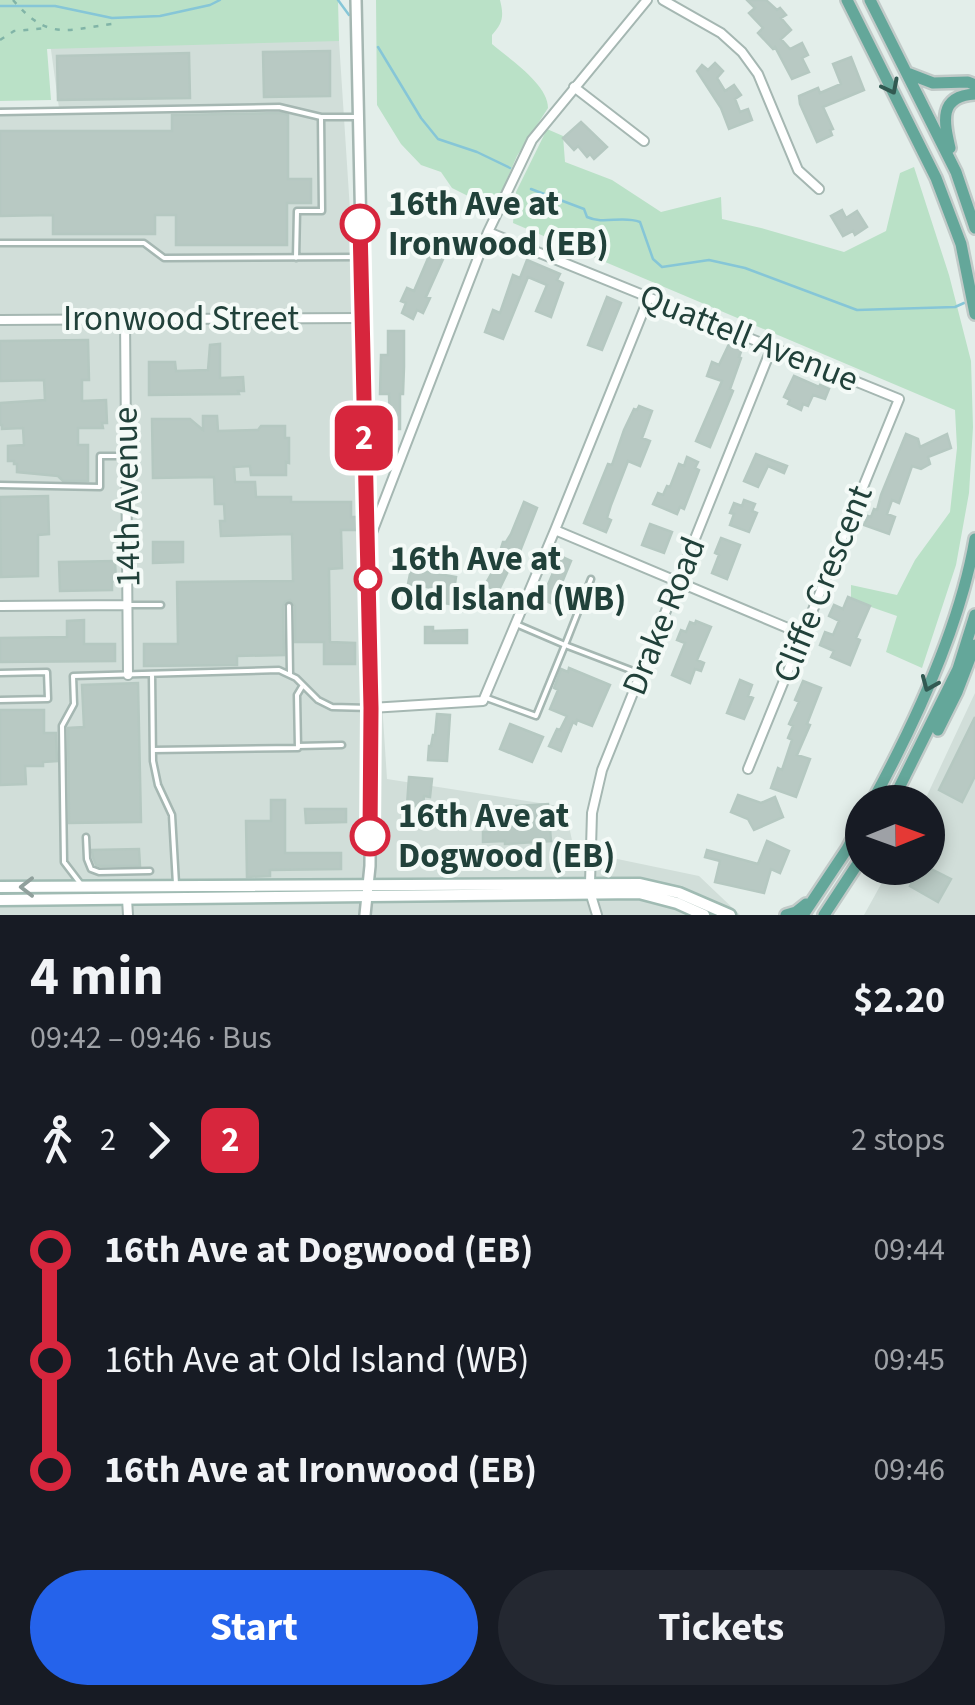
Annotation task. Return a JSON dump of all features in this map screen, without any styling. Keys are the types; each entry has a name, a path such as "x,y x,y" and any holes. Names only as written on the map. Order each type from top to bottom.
{"main road":[{"path":"848,0 936,178 961,244 975,314"},
{"path":"870,0 956,172"},
{"path":"907,73 933,83 975,85"},
{"path":"975,94 964,95 949,106 944,120 975,228"},
{"path":"881,785 943,651 975,540"},
{"path":"901,785 958,669 975,615"},
{"path":"902,785 923,759 957,692 975,645"},
{"path":"804,915 845,852"},
{"path":"827,912 845,883"},
{"path":"0,887 176,892 590,888 640,884 679,893 730,915"},
{"path":"590,888 639,893 704,915"},
{"path":"0,900 127,899 176,892"},
{"path":"786,915 817,895"}],"street":[{"path":"356,0 371,708 369,891 364,915"},
{"path":"367,547 488,232 532,140 647,0"},
{"path":"663,0 721,32 742,52 758,74 798,170 819,189"},
{"path":"574,87 644,141"},
{"name":"Quattell Avenue","path":"488,232 899,399"},
{"path":"371,708 482,701 649,298"},
{"name":"Ironwood Street","path":"0,320 362,318"},
{"name":"14th Avenue","path":"125,319 128,675"},
{"name":"Drake Road","path":"597,915 590,888 592,813 602,770 772,347"},
{"name":"Cliffe Crescent","path":"748,768 899,399"},
{"path":"556,530 802,634"},
{"path":"961,593 975,598"},
{"path":"0,606 128,605"},
{"path":"127,899 128,915"}],"lane":[{"path":"0,112 279,106 321,117 358,116"},
{"path":"296,258 297,211 322,211 321,117"},
{"path":"0,243 144,243 164,258 361,258"},
{"path":"0,485 100,487 100,456 126,456"},
{"path":"484,697 536,716 592,580"},
{"path":"128,605 161,605"},
{"path":"290,606 290,676"},
{"path":"515,624 640,674"},
{"path":"84,887 64,862 62,726 74,704 73,676 279,670 332,707 371,708"},
{"path":"0,673 47,672 48,699 0,700"},
{"path":"152,674 153,750 158,785 172,815 176,892"},
{"path":"298,746 297,696 303,685"},
{"path":"153,750 342,745"},
{"path":"86,837 91,869 150,870"}],"path":[{"path":"13,0 28,18 48,28"},
{"path":"0,40 14,31 70,31 112,24"}],"shaded area":[{"path":"48,28 339,41 387,779 565,807 574,850 699,876 740,915 0,915 0,107 59,108"},
{"path":"975,693 975,915 864,915 881,885 945,885 945,785 932,785"}],"green space":[{"path":"0,0 338,0 339,41 47,49 51,100 0,101"},
{"path":"376,0 500,0 502,19 492,35 492,44 535,81 548,108 517,156 494,209 452,188 441,172 421,165 401,144 377,105"},
{"path":"547,129 563,136 565,162 612,180 661,212 721,197 722,219 844,252 886,231 900,173 914,167 949,275 971,361 973,427 969,493 956,565 922,668 886,652 897,616 851,600 851,585 897,595 915,560 950,512 957,448 955,410 513,223 516,192"}],"building":[{"path":"747,0 766,0 777,10 780,8 786,15 781,18 791,30 781,39 790,49 802,43 808,55 802,58 809,72 792,79 775,47 758,33 763,28 749,13 755,8"},
{"path":"330,51 330,96 264,97 263,52"},
{"path":"189,53 190,98 58,100 57,56"},
{"path":"851,57 864,90 823,107 832,135 817,142 799,96 841,84 833,64"},
{"path":"715,63 723,71 717,78 725,91 734,85 741,95 735,99 740,112 748,109 752,120 729,129 721,108 697,71 702,65 708,70"},
{"path":"172,115 288,115 288,179 311,179 311,203 287,203 287,245 176,245 176,215 155,215 155,234 53,234 53,215 0,216 0,131 172,131"},
{"path":"581,122 607,147 594,159 578,146 574,150 563,138"},
{"path":"842,210 846,218 857,211 867,227 855,235 853,231 843,236 831,216"},
{"path":"435,242 448,248 423,313 417,310 413,319 402,313 406,303 401,301 407,288 414,291"},
{"path":"527,260 560,274 557,280 563,283 551,317 536,311 547,285 528,277 503,339 485,332 493,310 500,313 513,275 520,278"},
{"path":"607,297 621,303 602,350 588,345"},
{"path":"388,331 404,331 400,429 390,429 389,394 380,394 381,355 388,355"},
{"path":"88,340 89,380 82,380 82,401 106,400 107,423 102,423 103,428 78,428 78,445 88,445 88,481 63,481 58,476 17,472 17,464 8,461 8,446 24,445 23,428 2,429 0,403 45,400 44,380 0,381 0,341"},
{"path":"220,344 220,378 243,377 244,391 149,395 149,362 175,362 176,371 208,370 210,345"},
{"path":"729,344 742,349 741,358 730,389 733,391 710,447 696,441 722,381 707,376 712,362 719,365"},
{"path":"794,376 829,389 825,399 813,395 801,410 788,404 790,400 784,397"},
{"path":"639,406 652,411 642,438 650,441 640,466 628,461 611,505 606,532 584,523 608,464 612,465 624,430"},
{"path":"203,416 217,416 218,431 285,426 285,438 289,438 286,475 251,475 250,466 234,467 235,482 255,482 256,497 291,497 291,502 351,502 351,517 358,517 358,530 341,530 342,568 329,569 330,642 355,643 355,664 324,664 324,642 295,642 295,606 290,600 283,606 284,655 237,656 237,665 144,666 144,644 178,644 177,582 293,581 292,534 221,536 224,504 215,504 214,477 153,478 152,419 190,419 203,430"},
{"path":"906,434 918,439 920,447 947,434 951,448 928,457 930,464 921,469 912,466 899,503 892,500 887,514 895,517 889,534 864,525 877,510"},
{"path":"756,454 787,466 784,473 768,466 758,487 744,481"},
{"path":"687,457 698,462 695,468 699,470 684,509 680,507 677,514 653,504 658,493 663,495 670,487 679,464 684,466"},
{"path":"48,496 49,534 38,535 38,576 1,577 0,497"},
{"path":"744,500 755,504 752,511 757,513 749,532 730,525 734,503 742,506"},
{"path":"524,502 537,508 515,564 512,563 498,592 485,585"},
{"path":"650,524 672,532 664,553 642,545"},
{"path":"721,538 740,545 727,579 712,573"},
{"path":"153,542 183,542 183,562 153,563"},
{"path":"560,556 571,561 553,604 542,599"},
{"path":"115,561 116,581 112,581 112,590 60,591 59,562"},
{"path":"411,569 456,577 453,597 469,599 467,612 455,610 456,605 437,602 439,589 408,584"},
{"path":"848,597 870,606 850,665 831,657 834,651 820,645 825,632 833,635 839,621 829,616 834,605 843,609"},
{"path":"84,620 84,644 115,644 115,661 0,662 0,638 67,637 67,621"},
{"path":"690,622 711,627 697,660 704,663 701,671 695,669 690,683 672,675 685,643 677,640 681,630 686,632"},
{"path":"425,627 433,627 433,631 467,630 467,643 425,643"},
{"path":"569,668 610,685 592,726 573,722 561,751 549,746 567,716 550,709 561,669 568,672"},
{"path":"740,680 752,685 748,696 753,698 744,719 727,713"},
{"path":"803,681 821,688 797,755 810,759 796,797 771,788 792,740 788,738 793,726 789,724"},
{"path":"138,683 141,822 69,823 68,728 84,727 82,685"},
{"path":"0,710 44,710 44,733 56,733 57,761 25,766 26,784 0,785"},
{"path":"437,714 450,715 447,761 428,760"},
{"path":"975,717 975,776 962,802 945,793 945,785 941,785"},
{"path":"510,724 543,737 532,762 500,749"},
{"path":"409,777 432,779 430,797 424,796 423,807 407,805"},
{"path":"738,795 761,803 775,797 783,817 754,830 748,819 731,812"},
{"path":"271,800 285,800 285,853 341,853 341,869 270,870 270,876 247,877 246,821 271,821"},
{"path":"548,804 551,841 483,842 483,832 490,832 490,826 495,825 494,811"},
{"path":"305,809 346,809 346,822 306,823"},
{"path":"767,841 789,851 780,873 771,869 764,893 715,882 720,861 705,857 707,850 758,864"},
{"path":"139,849 140,866 96,865 92,850"},
{"path":"945,876 951,879 938,902 910,886 945,885"}],"waterway":[{"path":"0,6 55,6 112,18 160,16 220,0"},
{"path":"338,0 349,15"},
{"path":"378,47 438,139 510,168"},
{"path":"531,189 584,209 587,217 593,219 640,222 653,259 662,267 709,260 745,268 857,310 955,307 964,303"}],"bus line":[{"name":"2","path":"360,224 371,708 370,836"}],"place":[{"name":"16th Ave at Ironwood (EB)","path":"360,224"},
{"name":"16th Ave at Old Island (WB)","path":"368,579"},
{"name":"16th Ave at Dogwood (EB)","path":"370,836"}]}
